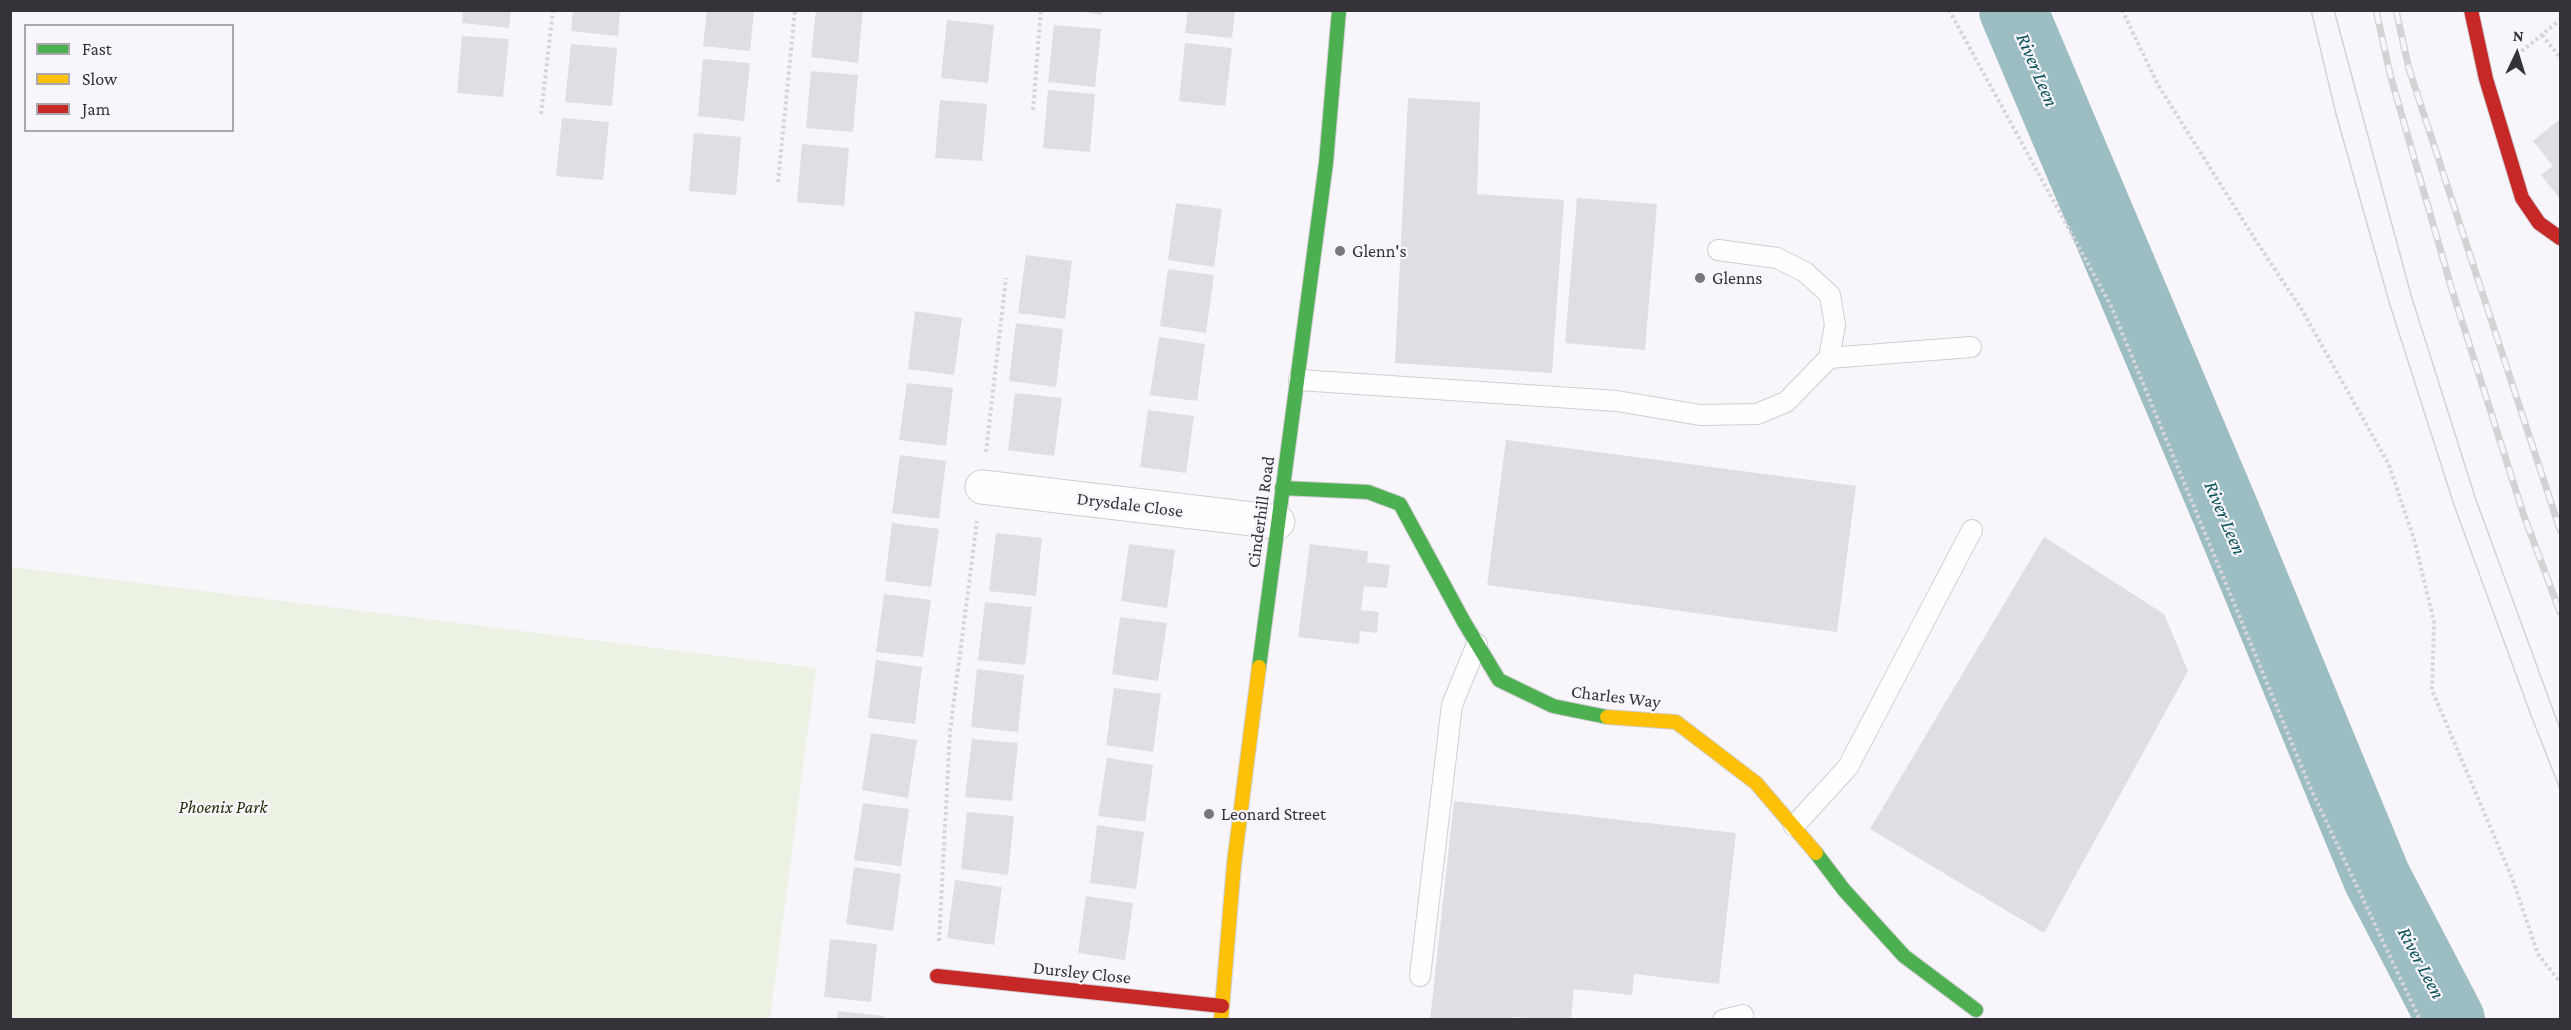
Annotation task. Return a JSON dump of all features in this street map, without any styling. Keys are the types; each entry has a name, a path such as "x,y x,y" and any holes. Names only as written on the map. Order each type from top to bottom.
{"street":[{"name":"Cinderhill Road","path":"1222,1013 1233,864 1326,163 1339,10"},
{"path":"2471,10 2487,79 2522,198 2539,223 2560,238"},
{"name":"Drysdale Close","path":"982,487 1278,522"},
{"name":"Charles Way","path":"1282,488 1368,492 1400,504 1499,680 1553,706 1614,718 1676,722 1756,783 1794,826 1844,890 1904,956 1979,1015"},
{"name":"Dursley Close","path":"937,976 1222,1013"}],"lane":[{"path":"1299,380 1617,401 1700,415 1757,414 1786,402 1829,358 1835,325 1830,294 1805,272 1777,258 1718,250"},
{"path":"1829,358 1971,347"},
{"path":"1794,826 1848,767 1972,530"},
{"path":"1420,976 1452,705 1477,644"},
{"path":"1723,1020 1743,1015"}],"path":[{"path":"542,114 553,10"},
{"path":"778,182 795,10"},
{"path":"1033,110 1041,10"},
{"path":"1949,10 2111,306 2310,787 2420,1020"},
{"path":"2122,10 2158,85 2302,310 2389,465 2414,539 2434,622 2432,690 2512,878 2538,954 2560,981"},
{"path":"2487,79 2560,20"},
{"path":"2542,35 2560,57"},
{"path":"937,976 950,732"}],"green space":[{"name":"Phoenix Park","path":"11,567 816,668 770,1019 11,1019"}],"building":[{"path":"463,10 511,10 509,28 462,23"},
{"path":"573,10 620,10 618,36 571,31"},
{"path":"707,10 754,10 750,51 703,46"},
{"path":"816,10 863,10 858,63 811,57"},
{"path":"1072,10 1102,10 1102,15"},
{"path":"1188,10 1235,10 1232,38 1185,33"},
{"path":"947,20 994,25 988,83 941,78"},
{"path":"1054,25 1101,29 1095,87 1048,82"},
{"path":"462,36 509,39 503,97 457,93"},
{"path":"1185,43 1232,48 1225,106 1179,101"},
{"path":"571,44 617,48 612,106 565,102"},
{"path":"703,59 750,63 744,121 698,116"},
{"path":"811,71 858,75 853,132 806,128"},
{"path":"1048,90 1095,94 1090,152 1043,148"},
{"path":"1408,98 1480,102 1477,194 1564,200 1552,373 1395,363"},
{"path":"940,100 987,104 982,161 935,158"},
{"path":"562,118 609,122 603,180 556,176"},
{"path":"2560,119 2560,199 2541,175 2553,166 2533,141"},
{"path":"694,133 741,137 736,195 689,191"},
{"path":"802,144 849,148 844,206 797,202"},
{"path":"1577,198 1657,204 1645,350 1565,343"},
{"path":"1176,203 1222,209 1214,267 1168,260"},
{"path":"1026,255 1072,261 1065,319 1018,313"},
{"path":"1168,269 1214,275 1206,333 1160,326"},
{"path":"915,311 962,318 954,375 908,369"},
{"path":"1016,323 1063,329 1056,387 1009,381"},
{"path":"1159,337 1205,344 1197,401 1150,395"},
{"path":"907,383 953,388 946,446 899,440"},
{"path":"1015,393 1062,398 1054,456 1008,450"},
{"path":"1148,410 1194,416 1186,473 1140,467"},
{"path":"1506,440 1856,486 1837,632 1487,585"},
{"path":"900,455 946,461 939,519 892,513"},
{"path":"892,523 939,529 931,587 885,581"},
{"path":"996,533 1042,538 1036,596 989,591"},
{"path":"2044,537 2164,614 2188,671 2044,933 1870,829"},
{"path":"1129,544 1175,550 1167,608 1121,601"},
{"path":"1310,544 1368,551 1367,562 1390,565 1387,588 1364,586 1361,610 1379,612 1377,633 1360,631 1359,644 1298,637"},
{"path":"884,594 931,600 923,657 876,652"},
{"path":"985,602 1032,607 1025,665 978,660"},
{"path":"1120,617 1167,623 1158,681 1112,674"},
{"path":"876,660 922,667 915,724 868,718"},
{"path":"977,669 1024,675 1018,732 971,727"},
{"path":"1114,688 1161,694 1153,752 1106,745"},
{"path":"871,733 917,740 908,798 862,790"},
{"path":"972,739 1018,743 1012,801 965,797"},
{"path":"1107,758 1153,765 1145,822 1098,816"},
{"path":"1454,801 1736,833 1719,984 1634,974 1632,995 1574,989 1571,1020 1511,1017 1511,1020 1430,1020"},
{"path":"863,803 909,809 901,866 854,860"},
{"path":"967,812 1014,816 1008,875 961,869"},
{"path":"1097,825 1144,832 1136,889 1090,883"},
{"path":"854,867 901,874 893,931 846,924"},
{"path":"955,880 1002,887 994,945 947,938"},
{"path":"1086,896 1133,903 1125,960 1078,953"},
{"path":"830,939 877,944 871,1002 824,997"},
{"path":"838,1011 884,1016 884,1020 837,1020"}],"waterway":[{"name":"River Leen","path":"2013,10 2226,513 2377,878 2451,1020"}],"tram line":[{"path":"2311,10 2336,114 2390,305 2454,505 2560,789"},
{"path":"2334,10 2411,295 2475,497 2560,729"}],"railway":[{"path":"2376,10 2390,74 2452,290 2524,516 2560,612"},
{"path":"2396,10 2409,69 2560,530"}],"traffic: fast":[{"path":"1259,667 1326,163 1339,10"},
{"path":"1282,488 1368,492 1400,504 1464,622 1499,680 1553,706 1607,717"},
{"path":"1816,853 1844,890 1904,956 1976,1010"}],"traffic: slow":[{"path":"1221,1020 1234,864 1259,667"},
{"path":"1607,717 1676,722 1756,783 1816,853"}],"traffic: jam":[{"path":"2471,10 2486,79 2522,198 2539,223 2560,238"},
{"path":"937,976 1222,1006"}],"place":[{"name":"Glenn's","path":"1340,251"},
{"name":"Glenns","path":"1700,278"},
{"name":"Leonard Street","path":"1209,814"}]}
